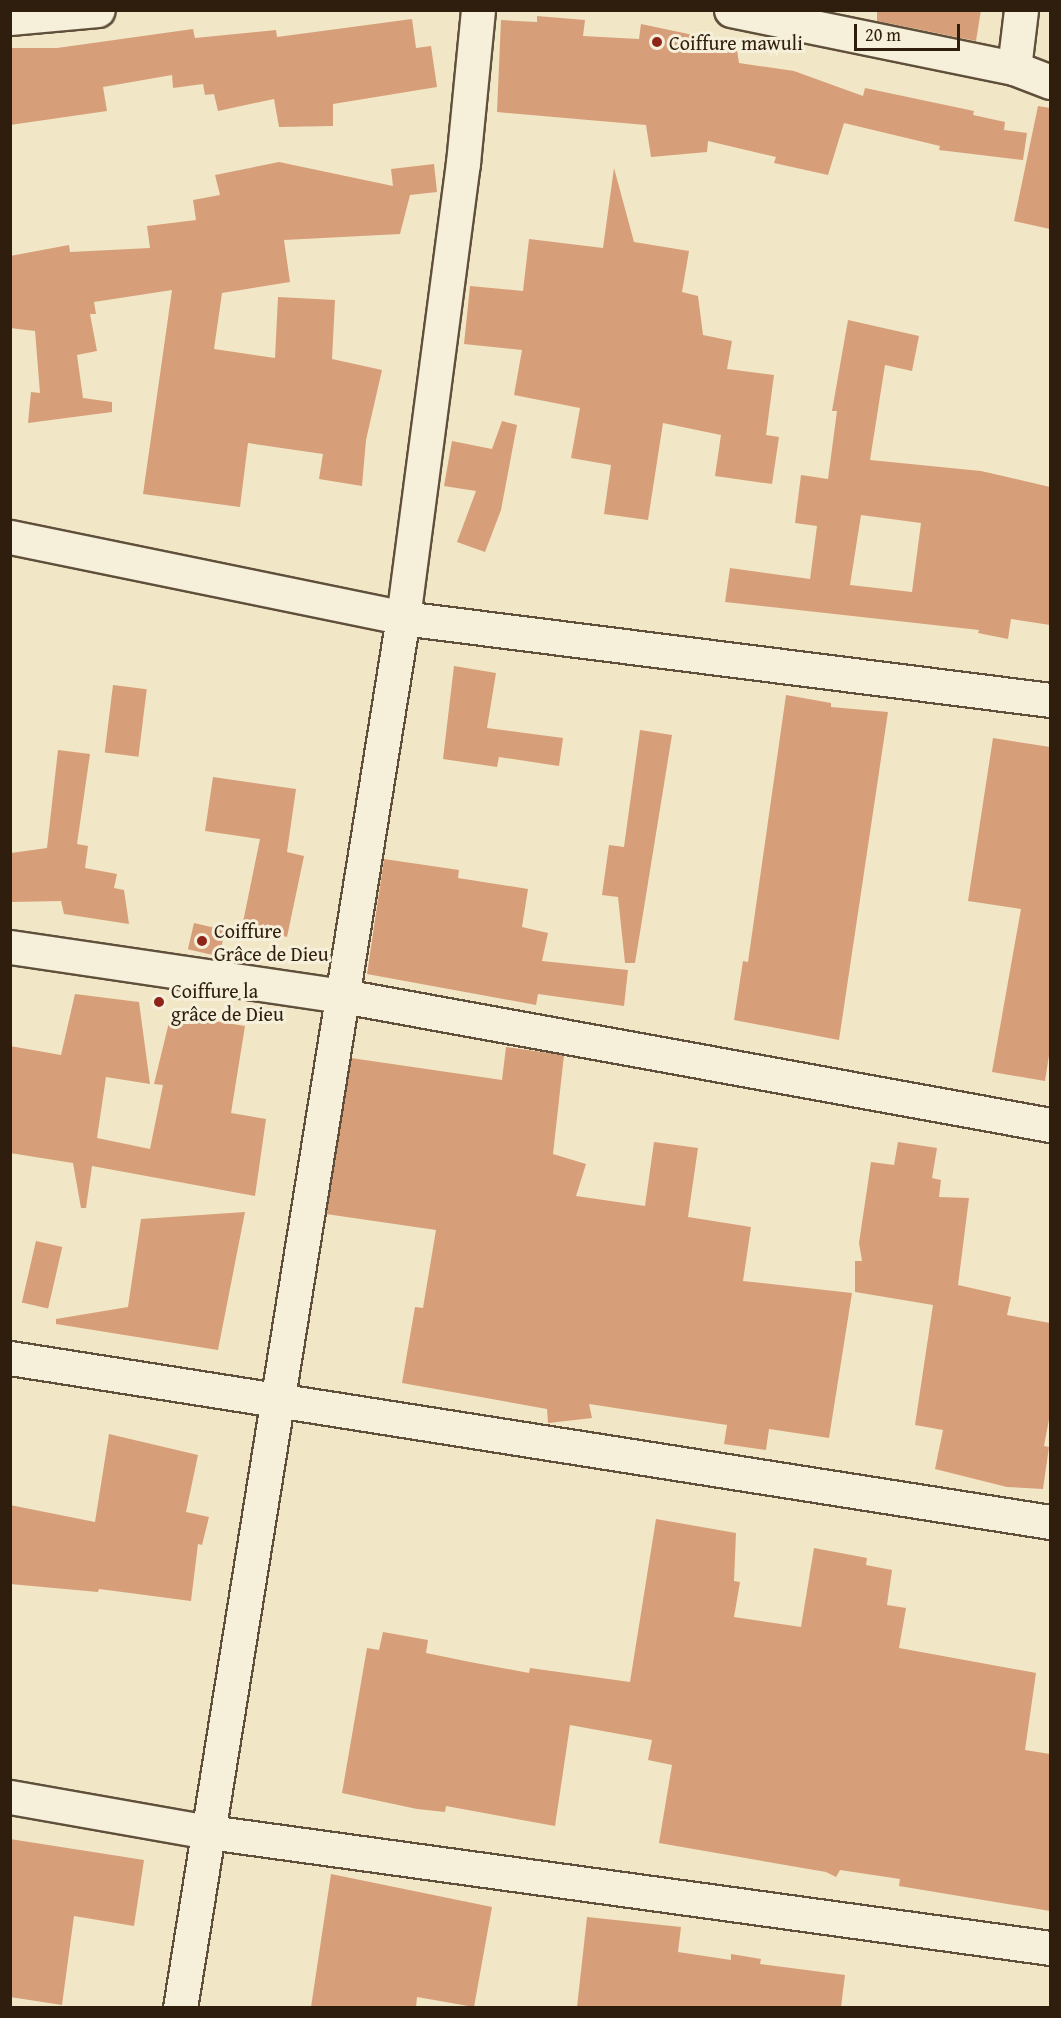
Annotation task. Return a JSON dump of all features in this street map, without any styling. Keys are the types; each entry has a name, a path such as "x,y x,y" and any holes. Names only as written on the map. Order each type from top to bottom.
{"street":[{"path":"10,18 98,10"},
{"path":"180,2007 404,618 463,163 478,10"},
{"path":"731,10 1014,68 1050,82"},
{"path":"1014,68 1021,10"},
{"path":"10,537 404,618 1050,700"},
{"path":"10,946 343,996 1050,1125"},
{"path":"10,1358 1050,1522"},
{"path":"10,1797 209,1832 1050,1948"}],"building":[{"path":"877,10 981,10 976,41 877,21"},
{"path":"537,16 585,20 583,36 639,39 641,24 736,44 739,63 794,71 863,96 865,88 974,111 973,115 1005,122 1004,130 1027,133 1023,160 939,150 940,146 844,123 828,175 774,163 776,157 708,141 707,152 651,157 646,125 497,112 501,20 537,22"},
{"path":"412,19 416,48 431,46 437,87 333,104 333,126 279,127 274,99 218,111 214,94 205,95 203,84 173,88 172,75 103,87 107,111 10,125 10,48 57,48 193,29 195,38 276,30 277,37"},
{"path":"1038,106 1050,108 1050,229 1014,221"},
{"path":"279,162 393,186 391,169 434,164 437,192 410,195 400,234 284,240 290,282 222,293 214,349 275,358 278,297 335,300 332,359 382,370 366,440 362,486 319,479 323,454 248,443 240,507 143,494 172,290 94,302 96,314 90,314 97,351 77,355 83,398 112,402 112,412 28,423 31,392 40,393 35,331 10,328 10,256 69,245 70,252 150,248 147,226 196,220 193,200 220,195 215,175"},
{"path":"614,168 634,242 689,251 682,292 698,296 703,335 732,341 727,369 774,375 766,435 779,437 772,484 715,476 721,435 663,423 648,520 604,514 611,465 571,458 580,408 514,395 522,350 464,344 470,286 523,291 529,239 603,248"},
{"path":"848,320 919,336 912,371 885,365 870,460 981,471 1050,487 1050,625 1011,619 1008,639 978,633 979,630 725,602 730,568 810,579 817,526 795,523 801,475 828,479 837,411 832,411","holes":["861,515 921,523 912,592 850,585"]},
{"path":"502,421 517,425 501,510 485,552 457,542 476,491 444,486 452,441 492,449"},
{"path":"454,666 496,673 487,728 563,738 559,766 499,757 497,767 443,759"},
{"path":"113,685 147,689 138,757 105,752"},
{"path":"786,695 831,703 831,707 888,712 839,1040 734,1020 743,961 748,962"},
{"path":"640,730 672,735 635,963 625,963 618,897 602,895 609,845 624,847"},
{"path":"993,738 1050,747 1050,1049 1045,1081 992,1072 1021,909 968,901"},
{"path":"58,750 90,754 77,844 88,846 85,868 117,874 114,888 124,890 129,924 64,914 61,901 11,902 11,853 47,848"},
{"path":"213,777 296,789 287,852 304,856 287,937 242,927 260,839 205,831"},
{"path":"384,859 459,870 458,878 528,889 522,927 548,933 542,961 628,970 624,1006 538,994 536,1005 367,974"},
{"path":"194,923 225,930 219,957 188,949"},
{"path":"75,994 139,1002 150,1084 106,1077 97,1138 150,1149 163,1085 154,1084 171,1014 245,1026 231,1113 266,1119 255,1196 92,1166 86,1208 81,1208 73,1163 10,1153 10,1046 61,1055"},
{"path":"506,1047 564,1055 553,1154 586,1164 576,1196 645,1206 654,1142 698,1148 688,1217 751,1227 743,1281 852,1293 829,1438 769,1429 766,1450 724,1444 727,1425 589,1404 592,1418 548,1423 547,1409 402,1383 415,1307 423,1308 436,1230 326,1214 351,1058 502,1080"},
{"path":"898,1142 937,1148 932,1178 941,1180 939,1197 969,1198 958,1285 1011,1297 1007,1315 1050,1323 1050,1414 1044,1446 1049,1447 1043,1489 1007,1487 935,1469 943,1430 915,1425 933,1305 855,1292 855,1261 862,1261 859,1243 871,1162 894,1165"},
{"path":"245,1212 218,1350 56,1324 56,1319 128,1307 141,1219"},
{"path":"36,1241 62,1247 48,1308 22,1302"},
{"path":"109,1434 198,1455 186,1512 209,1517 202,1545 198,1544 191,1601 99,1589 98,1592 10,1584 10,1505 95,1522"},
{"path":"656,1519 736,1533 734,1581 740,1582 734,1617 801,1627 814,1548 867,1558 866,1565 892,1570 887,1605 906,1608 899,1648 1036,1673 1025,1750 1050,1754 1050,1911 899,1886 900,1879 840,1870 836,1877 826,1872 659,1843 672,1765 648,1760 652,1740 570,1725 555,1826 446,1806 445,1812 417,1809 342,1793 367,1648 379,1650 383,1632 428,1640 426,1653 470,1662 529,1673 530,1668 630,1682"},
{"path":"10,1839 144,1860 134,1926 74,1916 62,2005 10,1997"},
{"path":"331,1874 492,1907 474,2007 417,1997 416,2007 311,2007"},
{"path":"587,1917 681,1927 678,1952 731,1960 731,1954 761,1959 760,1964 845,1975 841,2007 577,2007"}],"place":[{"name":"Coiffure mawuli","path":"657,42"},
{"name":"Coiffure Grâce de Dieu","path":"202,941"},
{"name":"Coiffure la grâce de Dieu","path":"159,1002"}]}
